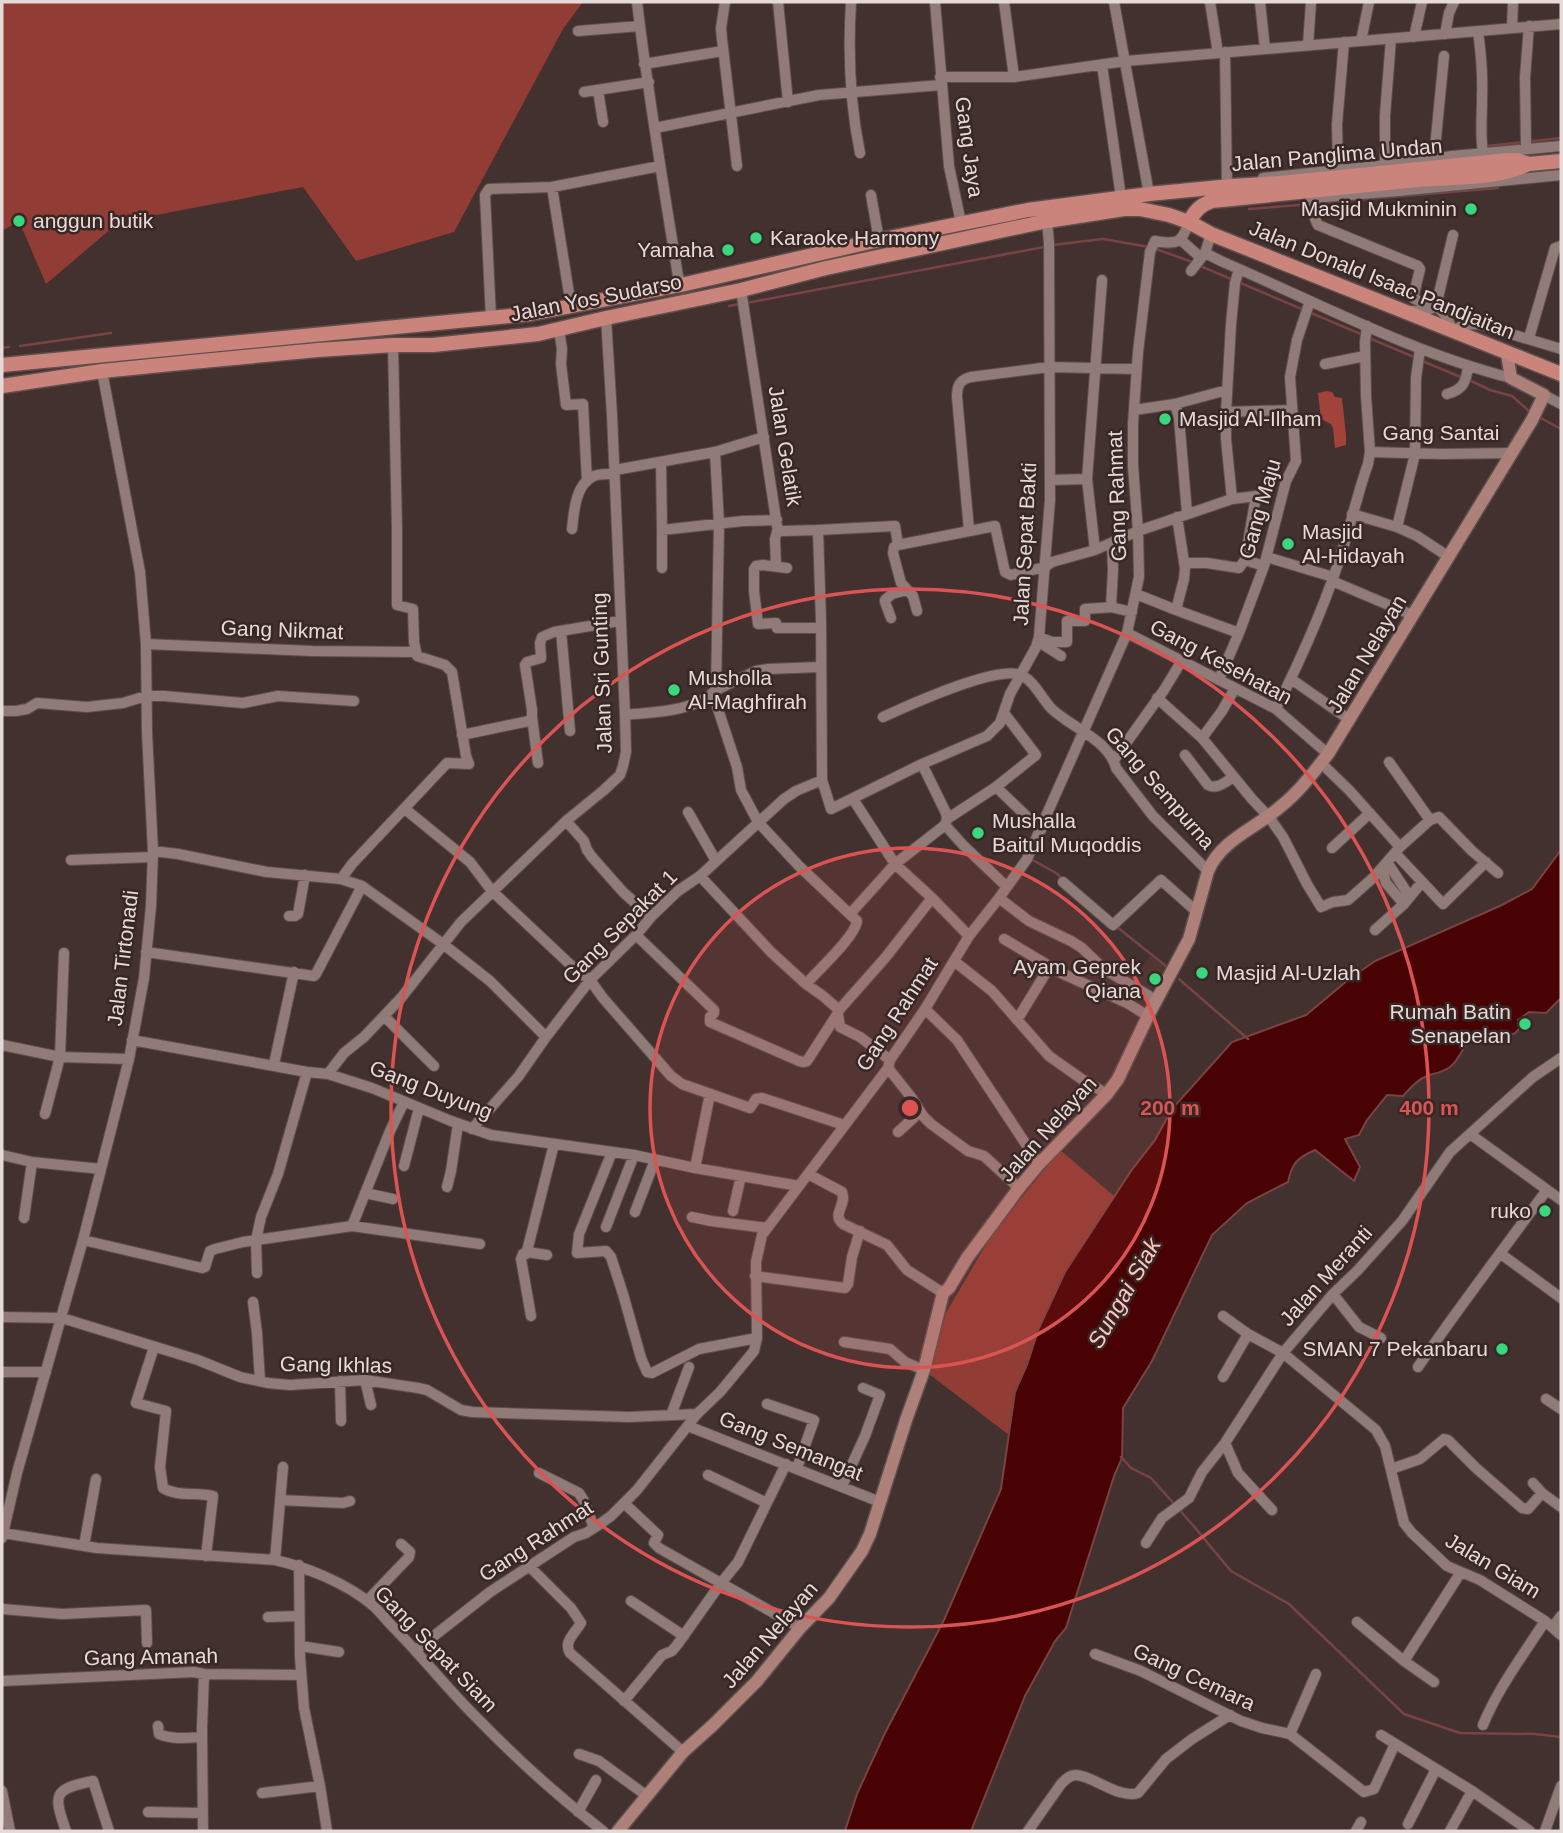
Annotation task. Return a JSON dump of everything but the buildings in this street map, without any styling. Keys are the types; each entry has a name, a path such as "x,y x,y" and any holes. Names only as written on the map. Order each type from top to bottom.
{"main road":[{"name":"Jalan Panglima Undan","path":"1212,201 1360,171 1508,160 1529,164"},
{"name":"Jalan Panglima Undan","path":"1149,194 1233,184 1281,188 1398,187 1494,175 1529,164 1561,161"},
{"name":"Jalan Yos Sudarso","path":"2,365 530,314 681,285 879,240 1028,210 1149,194"},
{"path":"1189,222 1198,208 1212,201"},
{"name":"Jalan Yos Sudarso","path":"2,386 102,371 318,350 433,345 538,334 606,318 742,299 826,268 1047,221 1140,209 1189,222"},
{"name":"Jalan Donald Isaac Pandjaitan","path":"1189,222 1211,234 1561,374"},
{"path":"822,253 826,268"},
{"path":"1507,354 1511,379 1541,401"},
{"name":"Jalan Nelayan","path":"625,1829 647,1796 683,1752 757,1681 800,1628 829,1598 862,1551 924,1370 943,1293 1019,1188 1118,1079 1189,939 1212,861 1226,845 1269,817 1294,795 1325,758 1532,420 1541,401"}],"street":[{"path":"637,2 660,166 681,285"},
{"path":"725,2 721,28 737,166"},
{"path":"778,2 788,102"},
{"path":"851,2 853,92 860,153"},
{"name":"Gang Jaya","path":"935,2 949,166 961,223"},
{"path":"1004,2 1014,77"},
{"path":"1114,2 1149,194"},
{"path":"1210,2 1222,52 1233,184 1338,167 1360,171 1384,161 1482,147 1526,143 1561,146"},
{"path":"1260,2 1265,49"},
{"path":"1308,45 1311,2"},
{"path":"1361,41 1369,2"},
{"path":"1415,37 1422,2"},
{"path":"1445,34 1454,2"},
{"path":"1511,28 1513,2"},
{"name":"Gang Jaya","path":"941,81 1014,77 1126,61 1222,52 1561,24"},
{"path":"578,32 640,26"},
{"path":"1526,143 1525,77 1529,26"},
{"path":"1478,31 1483,95 1482,147"},
{"path":"1384,161 1391,38"},
{"path":"1338,167 1336,124 1344,43"},
{"path":"645,64 723,51"},
{"path":"1434,154 1444,56"},
{"path":"1101,65 1121,197"},
{"path":"655,128 819,95 941,81"},
{"path":"584,92 649,82"},
{"path":"598,90 603,122"},
{"path":"491,318 486,191 552,187 660,166"},
{"path":"1419,185 1561,175"},
{"path":"552,187 571,306"},
{"path":"1212,201 1225,205 1315,203 1398,187"},
{"path":"871,195 879,240"},
{"path":"1315,203 1318,225 1418,266 1420,269 1413,299 1436,306 1446,316 1453,331 1464,325 1478,324 1561,349"},
{"name":"Jalan Sepat Bakti","path":"822,780 831,809 922,764 987,736 1000,723 1010,694 1039,640 1050,480 1047,221"},
{"path":"1189,222 1181,240 1198,262 1237,276 1365,333 1419,352 1466,376 1511,379"},
{"path":"1198,262 1211,234"},
{"path":"1406,312 1426,311 1436,306 1453,235"},
{"name":"Gang Rahmat","path":"416,1650 459,1615 529,1566 611,1516 754,1351 757,1338 755,1276 757,1250 762,1235 889,1064 969,936 1027,859 1127,633 1139,577 1132,438 1137,369 1152,247 1181,240"},
{"path":"1529,338 1555,248 1561,246"},
{"path":"1233,499 1226,439 1226,412 1237,276"},
{"path":"1095,550 1087,479 1102,280"},
{"name":"Jalan Gelatik","path":"742,299 777,524 782,531 818,530 822,780"},
{"name":"Gang Maju","path":"1219,679 1266,561 1286,481 1296,461 1290,377 1292,359 1307,308"},
{"name":"Jalan Sri Gunting","path":"328,1074 344,1053 364,1037 401,999 461,922 566,821 620,775 626,752 625,715 606,318"},
{"path":"559,330 566,405 583,404 587,481"},
{"path":"1276,709 1307,646 1333,579 1370,452 1365,333"},
{"path":"341,879 447,762 469,764 452,672 445,664 417,656 413,609 397,605 393,345"},
{"path":"1397,527 1415,454 1419,352"},
{"path":"1325,364 1365,356"},
{"path":"969,530 958,385 966,379 1049,367 1137,369"},
{"name":"Jalan Tirtonadi","path":"2,1535 102,1169 129,1059 144,978 151,906 153,854 146,644 140,572 102,371"},
{"path":"1447,394 1457,391 1466,376"},
{"path":"1134,410 1175,404 1227,390"},
{"path":"1541,401 1561,404"},
{"path":"1175,404 1179,418 1184,563 1184,579 1176,610"},
{"path":"1226,412 1292,410"},
{"path":"572,529 577,497 587,481 597,475 715,452 764,437"},
{"path":"715,452 719,524 714,692 737,767 741,790 758,822 799,866 857,921 857,926 849,937 806,984"},
{"name":"Gang Santai","path":"1370,452 1512,453"},
{"path":"661,462 662,568"},
{"path":"1050,480 1087,479"},
{"path":"917,611 913,596 901,583 893,552 898,545 995,526 1005,572 1009,575 1045,567 1052,562 1095,550 1182,515 1233,499 1256,496 1243,565 1239,568 1184,563"},
{"path":"1352,514 1397,527 1417,536 1449,557"},
{"path":"662,530 719,524 777,524 776,566"},
{"path":"818,530 895,526 898,545"},
{"path":"1112,543 1113,607"},
{"path":"1245,560 1266,561 1333,579 1412,615"},
{"path":"788,568 763,565 754,569 758,624 776,623 777,628 820,628"},
{"path":"891,618 885,600 892,594 907,590"},
{"path":"1136,594 1239,633"},
{"path":"1039,640 1067,642 1067,621 1085,621 1085,610 1113,607 1132,612"},
{"path":"538,763 525,663 541,658 542,637 620,621"},
{"path":"561,631 570,731"},
{"name":"Gang Kesehatan","path":"1127,633 1276,709 1325,758 1422,882 1443,904 1486,862"},
{"path":"1039,640 1061,656"},
{"name":"Gang Nikmat","path":"146,644 415,652"},
{"path":"1114,760 1181,662"},
{"path":"625,715 673,710 756,671 768,668 820,667"},
{"path":"883,717 977,679 999,673 1020,675"},
{"name":"Gang Sempurna","path":"1020,675 1032,684 1051,709 1107,750 1116,768 1153,816 1208,871"},
{"path":"1291,679 1350,720"},
{"path":"1202,738 1235,688"},
{"path":"2,711 27,709 37,703 87,707 123,703 146,696 243,703 278,696 354,701"},
{"path":"1157,698 1202,738 1269,817 1283,837 1321,907 1348,900 1430,820 1439,817 1498,873"},
{"path":"850,914 895,864 1036,755 1004,713"},
{"path":"462,735 529,721 532,717"},
{"path":"1185,755 1211,787 1217,787 1234,777"},
{"path":"1389,762 1430,820"},
{"path":"922,764 943,807 946,822 963,845 1007,887"},
{"name":"Gang Sepakat 1","path":"472,1129 504,1094 590,980 678,891 700,876 796,791 822,780"},
{"path":"996,786 1041,830"},
{"path":"853,799 895,864 969,936"},
{"path":"405,809 470,862 492,891 590,980 671,1076 682,1084 750,1108 756,1099 762,1098 844,1125"},
{"path":"688,812 716,860"},
{"path":"1332,848 1370,813"},
{"path":"566,821 615,883 651,918"},
{"path":"71,860 177,854 268,872 341,879 362,886 490,981 545,1037"},
{"path":"1385,865 1387,883 1407,901"},
{"path":"289,916 298,914 305,875"},
{"path":"700,876 771,952 839,1012 840,1027 860,1037 889,1064 920,1112 931,1124 968,1151 984,1156 1019,1188"},
{"path":"1063,882 1114,925 1161,880 1197,912"},
{"path":"1375,930 1407,901 1422,882"},
{"path":"146,952 311,976 316,974 362,886"},
{"path":"636,935 714,1010 710,1022 804,1062 839,1012 932,898"},
{"path":"999,898 1029,921 1082,948 1104,969 1156,1000"},
{"path":"1004,939 1061,974 1127,1003 1148,1016"},
{"path":"45,1114 60,1057 64,953"},
{"path":"954,961 992,991 1049,1056 1107,1094"},
{"path":"1017,1020 1050,965"},
{"path":"274,1065 294,972"},
{"path":"925,1009 957,1040 1039,1164"},
{"path":"384,1016 434,1066"},
{"name":"Gang Duyung","path":"132,1040 328,1074 372,1088 491,1135 634,1155 799,1186"},
{"path":"2,1045 60,1057 129,1059"},
{"name":"Jalan Meranti","path":"1146,1543 1162,1518 1189,1498 1202,1472 1225,1443 1283,1353 1333,1294 1387,1238 1455,1146 1533,1077 1561,1058"},
{"path":"257,1273 256,1240 261,1217 278,1174 307,1072"},
{"path":"695,1168 710,1094"},
{"path":"352,1226 404,1102"},
{"path":"404,1166 419,1108"},
{"path":"898,1132 920,1112"},
{"path":"447,1187 458,1124"},
{"path":"1469,1134 1561,1200"},
{"path":"531,1316 521,1259 527,1252 554,1144"},
{"path":"612,1152 579,1234 577,1253 606,1251 611,1257 647,1372 652,1373 699,1349 757,1338"},
{"path":"2,1155 32,1162 102,1169"},
{"path":"606,1227 634,1155"},
{"path":"635,1212 655,1160"},
{"path":"24,1218 32,1162"},
{"path":"808,1174 842,1192 844,1202 837,1216 838,1220 887,1245 907,1270 943,1293"},
{"path":"733,1211 741,1176"},
{"path":"1418,1367 1546,1191"},
{"path":"365,1194 393,1199"},
{"path":"691,1217 767,1228"},
{"path":"83,1240 202,1268 207,1263 210,1251 215,1248 352,1226 480,1244"},
{"path":"755,1276 845,1288 860,1231"},
{"path":"527,1252 547,1255"},
{"path":"1500,1254 1561,1298"},
{"path":"1333,1294 1359,1327 1381,1338"},
{"path":"253,1302 260,1381"},
{"name":"Gang Ikhlas","path":"2,1317 62,1318 198,1360 240,1377 260,1381 290,1385 365,1380 427,1390 461,1410 471,1412 615,1416 697,1414"},
{"name":"Jalan Giam","path":"1223,1317 1283,1353 1376,1430 1383,1440 1407,1528 1440,1561 1480,1580 1553,1628"},
{"path":"1223,1377 1248,1334"},
{"path":"844,1342 890,1349 905,1362 924,1370"},
{"path":"154,1347 136,1403 166,1411 160,1467 163,1488 171,1492 213,1496 206,1556"},
{"path":"671,1415 689,1367"},
{"path":"2,1372 46,1372"},
{"path":"365,1380 371,1405"},
{"path":"340,1381 341,1421"},
{"path":"842,1486 880,1395 863,1388"},
{"path":"1546,1399 1561,1409"},
{"path":"768,1405 814,1420 797,1468"},
{"name":"Gang Semangat","path":"688,1426 880,1502"},
{"path":"1391,1469 1420,1459 1444,1439 1522,1508 1528,1509 1542,1493"},
{"path":"1225,1443 1238,1473 1272,1510"},
{"path":"624,1701 659,1659 672,1651 738,1562 786,1464"},
{"path":"275,1560 283,1467"},
{"path":"539,1473 579,1493 594,1528"},
{"path":"708,1475 767,1503"},
{"path":"84,1546 96,1479"},
{"path":"1533,1483 1561,1507"},
{"path":"281,1500 343,1503 350,1501"},
{"path":"624,1503 657,1535 654,1543 657,1546 800,1628"},
{"name":"Gang Sepat Siam","path":"2,1535 84,1546 275,1560 299,1565 368,1601 479,1721 578,1812 603,1831"},
{"path":"368,1601 409,1557 410,1552 401,1544"},
{"path":"299,1565 301,1675 306,1720 327,1831"},
{"path":"529,1566 571,1608 581,1623 568,1640 567,1649 570,1653 683,1752"},
{"path":"1404,1661 1461,1572"},
{"path":"631,1601 684,1636"},
{"path":"2,1609 62,1614 146,1610 147,1643"},
{"path":"268,1617 299,1616"},
{"path":"1483,1725 1501,1691 1561,1616"},
{"path":"1357,1622 1434,1682"},
{"path":"300,1646 339,1652"},
{"name":"Gang Cemara","path":"1095,1654 1141,1671 1251,1725 1290,1734 1364,1793 1374,1789 1395,1744"},
{"name":"Gang Amanah","path":"2,1681 194,1672 301,1675"},
{"path":"203,1831 204,1674"},
{"path":"1290,1734 1316,1674"},
{"path":"1028,1831 1068,1777 1076,1775 1133,1795 1143,1789 1166,1759 1230,1715"},
{"path":"158,1726 161,1736 179,1739 202,1737"},
{"path":"1381,1735 1472,1791 1530,1831"},
{"path":"579,1754 600,1761 647,1796"},
{"path":"1408,1824 1436,1769"},
{"path":"578,1812 596,1780"},
{"path":"66,1831 58,1808 60,1793 66,1788 93,1781 109,1831"},
{"path":"262,1793 320,1786"},
{"path":"1545,1831 1561,1786"},
{"path":"2,1791 10,1831"},
{"path":"1450,1831 1472,1791"},
{"path":"148,1812 203,1813"}],"shaded area":[{"path":"2,2 583,2 563,29 454,232 356,261 303,187 119,222 46,284 19,221 2,231"},
{"path":"1326,391 1342,398 1346,445 1335,448 1333,428 1321,419 1318,393"},
{"path":"1150,956 1165,967 1149,992 1133,983"},
{"path":"1060,1150 1114,1196 1065,1272 1039,1328 1015,1392 1009,1435 929,1374 946,1313 991,1236"}],"water":[{"name":"Sungai Siak","path":"1561,850 1561,998 1546,1013 1529,1012 1518,1020 1522,1026 1514,1034 1488,1034 1471,1040 1450,1067 1421,1079 1403,1096 1387,1095 1359,1135 1345,1139 1360,1167 1354,1181 1315,1150 1296,1162 1288,1182 1247,1203 1212,1235 1152,1361 1123,1408 1122,1458 1066,1628 1055,1641 1025,1696 971,1831 845,1831 857,1794 885,1733 944,1620 1001,1489 1015,1392 1039,1328 1065,1272 1131,1171 1155,1140 1172,1109 1232,1042 1306,1015 1375,961 1532,889"}],"waterway":[{"path":"1486,146 1561,138"},
{"path":"1319,203 1498,188"},
{"path":"1249,209 1312,204"},
{"path":"1052,245 1103,239 1149,247"},
{"path":"746,303 1044,247"},
{"path":"1156,249 1192,262"},
{"path":"1198,265 1363,335"},
{"path":"729,306 739,304"},
{"path":"20,346 111,333"},
{"path":"1369,338 1414,357"},
{"path":"2,348 9,347"},
{"path":"1420,360 1463,378"},
{"path":"1469,380 1512,396 1530,412"},
{"path":"1539,417 1561,429"},
{"path":"1031,859 1064,880"},
{"path":"1117,927 1167,967"},
{"path":"1179,979 1248,1039"},
{"path":"1121,1457 1131,1468 1151,1478 1231,1571 1289,1604 1404,1714 1460,1733 1561,1737"}],"place":[{"name":"Masjid Mukminin","path":"1471,209"},
{"name":"anggun butik","path":"19,221"},
{"name":"Karaoke Harmony","path":"756,238"},
{"name":"Yamaha","path":"728,250"},
{"name":"Masjid Al-Ilham","path":"1165,419"},
{"name":"Masjid Al-Hidayah","path":"1288,544"},
{"name":"Musholla Al-Maghfirah","path":"674,690"},
{"name":"Mushalla Baitul Muqoddis","path":"978,833"},
{"name":"Masjid Al-Uzlah","path":"1202,973"},
{"name":"Ayam Geprek Qiana","path":"1155,979"},
{"name":"Rumah Batin Senapelan","path":"1525,1024"},
{"name":"ruko","path":"1545,1211"},
{"name":"SMAN 7 Pekanbaru","path":"1502,1349"}]}
